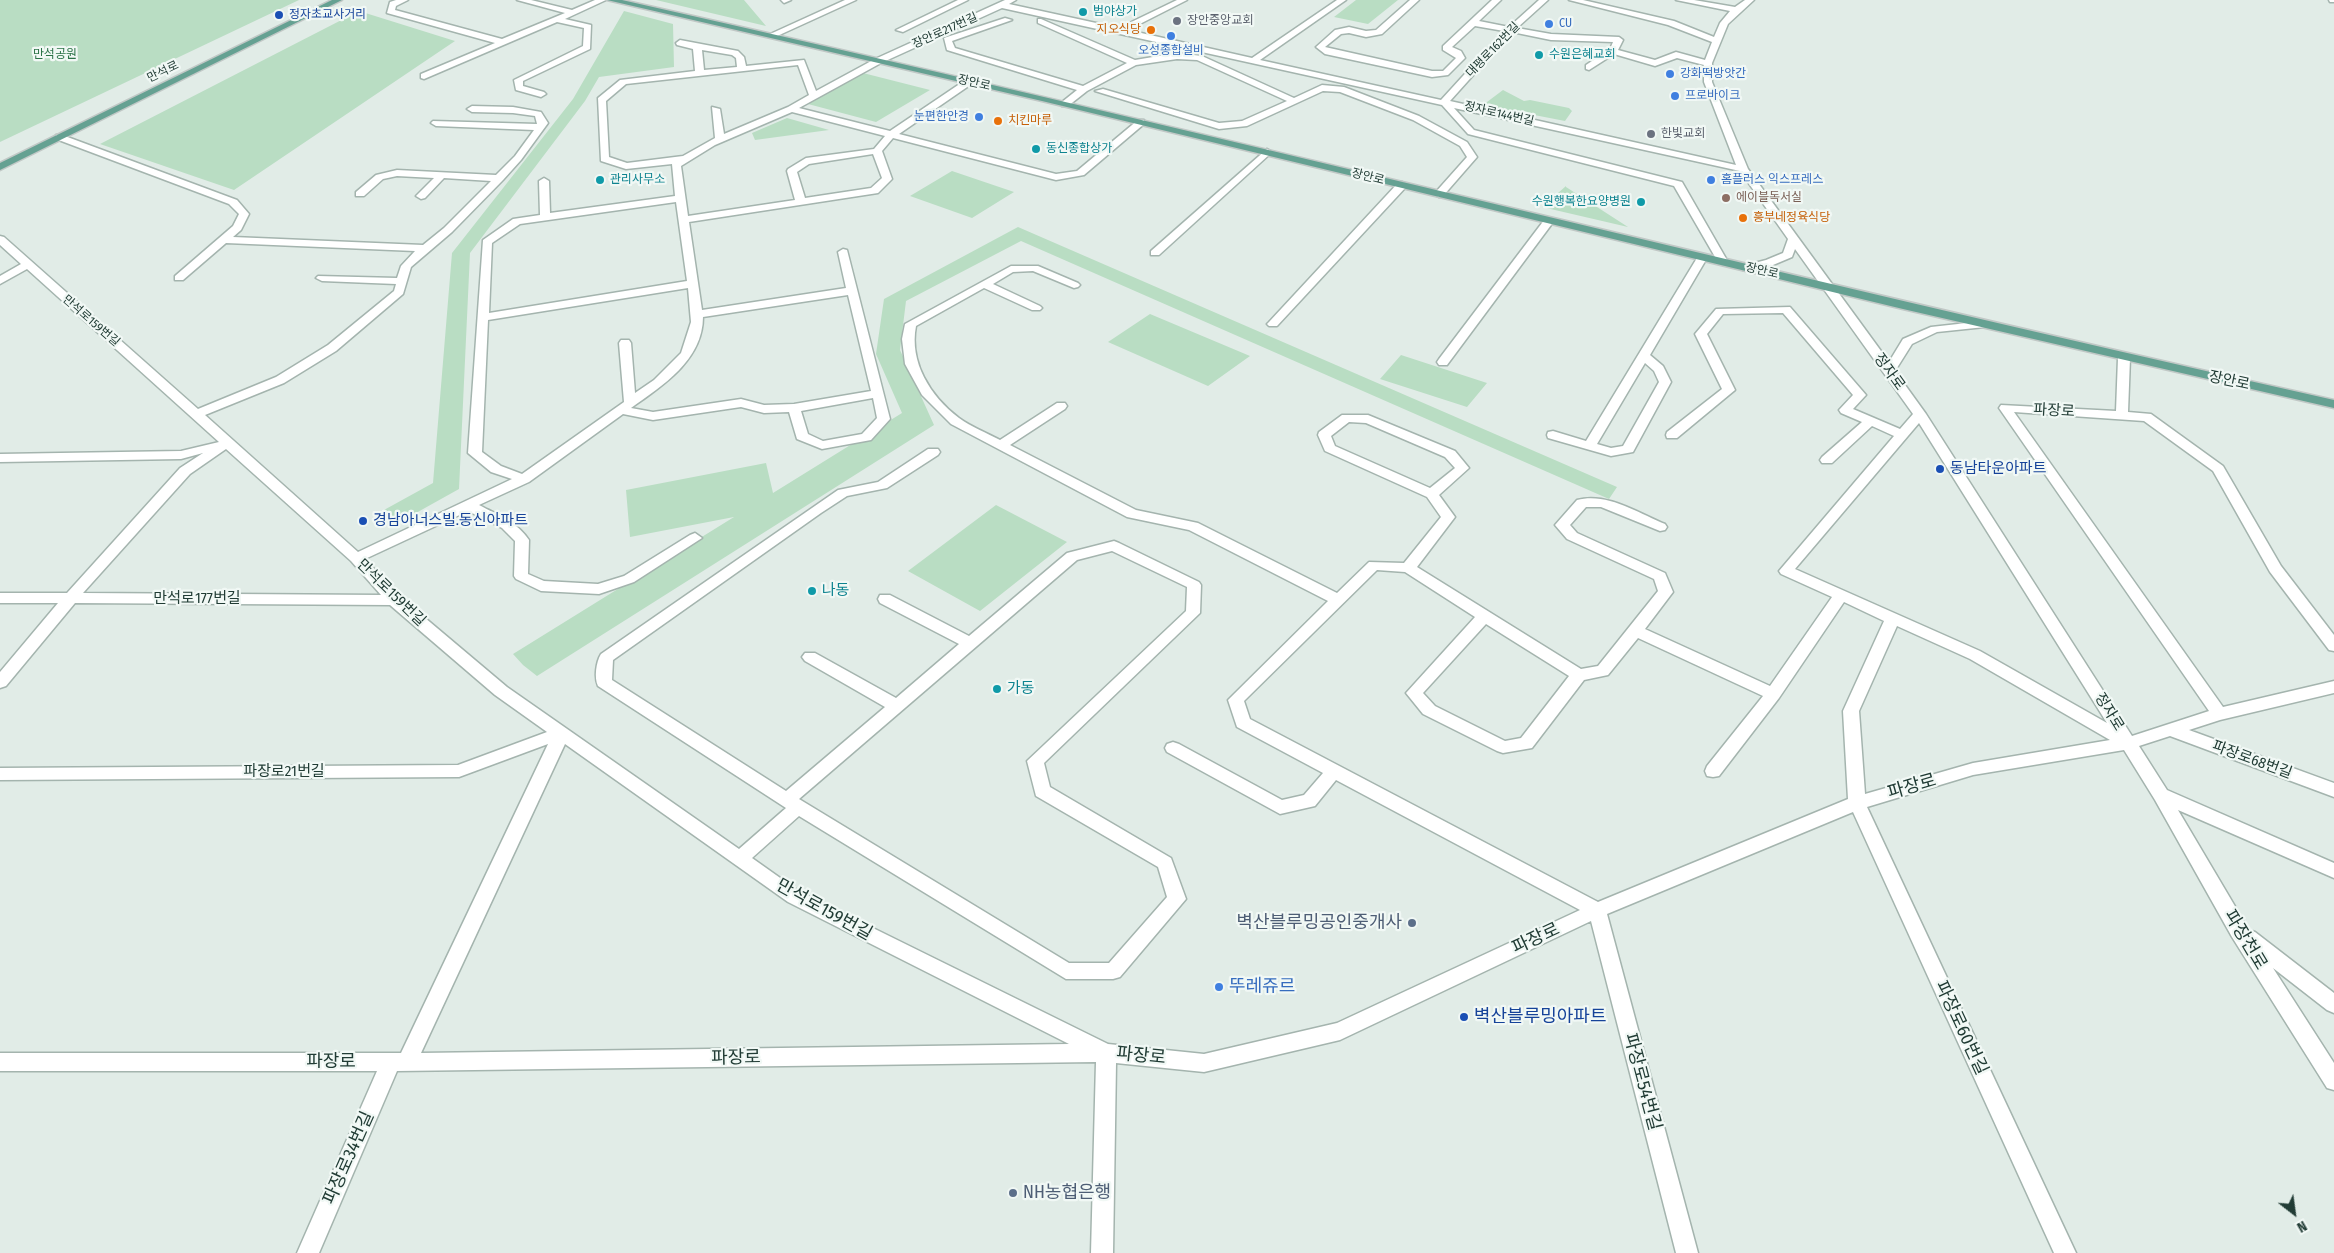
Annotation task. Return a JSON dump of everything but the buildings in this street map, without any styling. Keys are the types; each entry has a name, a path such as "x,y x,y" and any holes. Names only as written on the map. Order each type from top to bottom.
{"main road":[{"name":"만석로","path":"0,167 59,136 338,0"},
{"name":"장안로","path":"611,0 772,35 1141,122 2124,358 2334,404"}],"street":[{"path":"404,0 393,4 390,11 502,42"},
{"path":"521,0 571,12"},
{"path":"424,76 602,0"},
{"path":"772,35 852,0"},
{"path":"900,30 964,0"},
{"name":"장안로217번길","path":"686,159 720,139 791,109 878,61 1012,0"},
{"path":"1120,31 1183,0"},
{"path":"1254,60 1342,0"},
{"path":"1415,0 1379,32 1366,34 1348,30 1338,32 1320,47 1324,52 1432,74 1445,73 1461,58 1458,53 1446,48 1498,0"},
{"name":"대평로162번길","path":"1444,102 1510,30 1544,0"},
{"path":"1573,0 1671,23 1716,40"},
{"path":"1680,0 1736,10"},
{"name":"정자로","path":"1750,0 1736,10 1724,23 1708,63 1708,82 1743,170 1920,414 2128,743"},
{"name":"정자로144번길","path":"1001,5 1743,170"},
{"path":"983,14 1008,20"},
{"path":"931,15 961,23"},
{"path":"1084,89 951,50 947,40 1008,20 1025,18 1040,20 1134,62"},
{"path":"541,94 519,88 518,80 587,47 588,27 555,19"},
{"path":"1474,23 1551,37 1619,40 1613,51 1589,67"},
{"path":"680,43 735,54 740,57 742,69"},
{"path":"697,47 700,74"},
{"path":"1613,51 1656,63 1676,55 1708,63"},
{"path":"1064,104 1084,89 1134,62 1177,56 1199,58 1292,100"},
{"path":"686,159 626,166 604,159 601,100 623,82 801,62 814,97"},
{"path":"801,202 792,171 806,161 877,151 891,135 970,82"},
{"path":"1100,91 1220,126 1244,124 1292,100 1322,88 1341,89 1416,118 1464,144 1472,157 1439,194"},
{"path":"1444,102 1471,132 1678,184 1723,262"},
{"path":"197,414 280,380 332,348 399,292 406,266 448,230 499,178 518,158 543,123 538,114 514,110 472,109"},
{"path":"715,109 720,139"},
{"path":"791,109 1056,177 1080,173 1141,122"},
{"path":"436,123 541,127"},
{"path":"59,136 233,202 244,214 237,228 179,278"},
{"path":"684,220 874,191 888,179 877,151"},
{"path":"1155,253 1267,152"},
{"path":"356,558 524,479 658,383 687,354 697,322 697,314 676,165 686,159"},
{"path":"360,194 380,177 397,173 499,178"},
{"path":"421,196 442,175"},
{"path":"544,181 545,217"},
{"path":"1273,324 1402,185"},
{"path":"524,479 496,469 474,453 486,242 517,221 681,198"},
{"path":"1444,362 1549,221"},
{"name":"만석로159번길","path":"0,239 356,558 394,600 501,691 794,897 1106,1053"},
{"path":"224,240 425,248"},
{"path":"1747,268 1769,263 1788,255 1793,240"},
{"path":"794,408 802,436 822,445 866,437 884,419 843,252"},
{"path":"1589,446 1702,258"},
{"path":"0,281 27,265"},
{"path":"1074,286 1034,268 1011,269 911,324 908,339 911,364 926,392 955,421 1132,514 1193,526 1338,600"},
{"path":"322,278 401,281"},
{"path":"482,318 692,284"},
{"path":"984,284 1036,308"},
{"path":"697,314 852,291"},
{"path":"1672,435 1729,390 1701,334 1720,311 1786,308 1860,395 1845,410 1901,434"},
{"path":"1890,372 1907,342 1935,329 1985,324"},
{"path":"625,343 626,406"},
{"path":"1553,435 1611,452 1628,449 1665,382 1659,369 1643,356"},
{"path":"2122,414 2124,358"},
{"path":"626,406 653,416 740,403 764,409 794,408 878,394"},
{"path":"1001,445 1061,406"},
{"name":"파장로","path":"2219,714 2005,408 2147,417 2218,469 2275,569 2334,646"},
{"path":"1920,414 1786,571 1975,655 2128,743"},
{"path":"1408,568 1448,517 1432,494 1330,448 1324,435 1346,418 1368,419 1450,454 1462,468 1432,494"},
{"path":"1826,460 1871,421"},
{"path":"0,458 181,455 228,442"},
{"path":"0,682 71,598 185,471 228,442"},
{"path":"739,858 792,804 897,706 1072,556 1114,546 1194,585 1193,613 1035,761 1042,791 1165,863 1178,899 1113,971 1066,971 792,804 604,682 606,658 816,510 843,493 882,486 932,452"},
{"path":"1484,616 1414,693 1429,710 1503,747 1526,744 1579,676 1603,671 1666,592 1660,576 1572,536 1562,525 1582,503 1603,503 1660,527"},
{"path":"468,505 507,525 522,540 522,576 541,586 599,589 629,579 695,538"},
{"path":"1579,676 1408,568 1374,565 1236,700 1243,723 1597,910"},
{"path":"1713,771 1773,694 1841,595"},
{"name":"만석로177번길","path":"0,598 394,600"},
{"path":"885,599 970,643"},
{"path":"1857,803 1851,712 1893,618"},
{"path":"1636,631 1773,694"},
{"path":"810,657 897,706"},
{"name":"파장로","path":"0,1062 399,1062 1106,1053 1204,1063 1340,1031 1597,910 1857,803 1973,769 2128,743 2219,714 2334,687"},
{"name":"파장로68번길","path":"2170,729 2334,790"},
{"path":"399,1062 562,733"},
{"name":"파장로21번길","path":"0,774 459,771 562,733"},
{"name":"파장천로","path":"2128,743 2162,795 2239,931 2334,1081"},
{"path":"1173,748 1280,807 1309,801 1334,771"},
{"path":"2162,795 2334,871"},
{"name":"파장로60번길","path":"1857,803 2065,1253"},
{"name":"파장로54번길","path":"1597,910 1687,1253"},
{"path":"2239,931 2334,1004"},
{"path":"1102,1253 1106,1053"},
{"name":"파장로34번길","path":"308,1253 399,1062"}],"green space":[{"name":"만석공원","path":"0,0 299,0 0,142"},
{"path":"656,0 744,0 766,26"},
{"path":"1356,0 1398,0 1368,24 1334,17"},
{"path":"359,11 455,41 234,190 100,144"},
{"path":"624,11 673,24 674,67 599,77 585,101 470,253 459,489 398,523 384,510 433,483 452,253 573,99"},
{"path":"863,73 930,90 876,122 808,104"},
{"path":"1503,90 1524,101 1530,100 1569,108 1572,111 1565,121 1483,105"},
{"path":"787,118 829,130 755,140 752,133"},
{"path":"952,171 1014,192 972,218 910,196"},
{"path":"1566,187 1628,227 1542,207"},
{"path":"1018,227 1617,487 1609,499 1021,241 906,301 900,350 934,425 537,676 513,654 734,517 630,537 626,490 766,463 773,493 902,413 876,354 884,299"},
{"path":"1150,314 1250,356 1208,386 1108,342"},
{"path":"1401,355 1487,383 1467,407 1380,379"},
{"path":"996,505 1067,542 980,611 908,571"}],"place":[{"name":"범야상가","path":"1083,12"},
{"name":"정자초교사거리","path":"279,15"},
{"name":"장안중앙교회","path":"1177,21"},
{"name":"CU","path":"1549,24"},
{"name":"지오식당","path":"1151,30"},
{"name":"오성종합설비","path":"1171,36"},
{"name":"수원은혜교회","path":"1539,55"},
{"name":"강화떡방앗간","path":"1670,74"},
{"name":"프로바이크","path":"1675,96"},
{"name":"눈편한안경","path":"979,117"},
{"name":"치킨마루","path":"998,121"},
{"name":"한빛교회","path":"1651,134"},
{"name":"동신종합상가","path":"1036,149"},
{"name":"관리사무소","path":"600,180"},
{"name":"홈플러스 익스프레스","path":"1711,180"},
{"name":"에이블독서실","path":"1726,198"},
{"name":"수원행복한요양병원","path":"1641,202"},
{"name":"흥부네정육식당","path":"1743,218"},
{"name":"동남타운아파트","path":"1940,469"},
{"name":"경남아너스빌.동신아파트","path":"363,521"},
{"name":"나동","path":"812,591"},
{"name":"가동","path":"997,689"},
{"name":"벽산블루밍공인중개사","path":"1412,923"},
{"name":"뚜레쥬르","path":"1219,987"},
{"name":"벽산블루밍아파트","path":"1464,1017"},
{"name":"NH농협은행","path":"1013,1193"}]}
